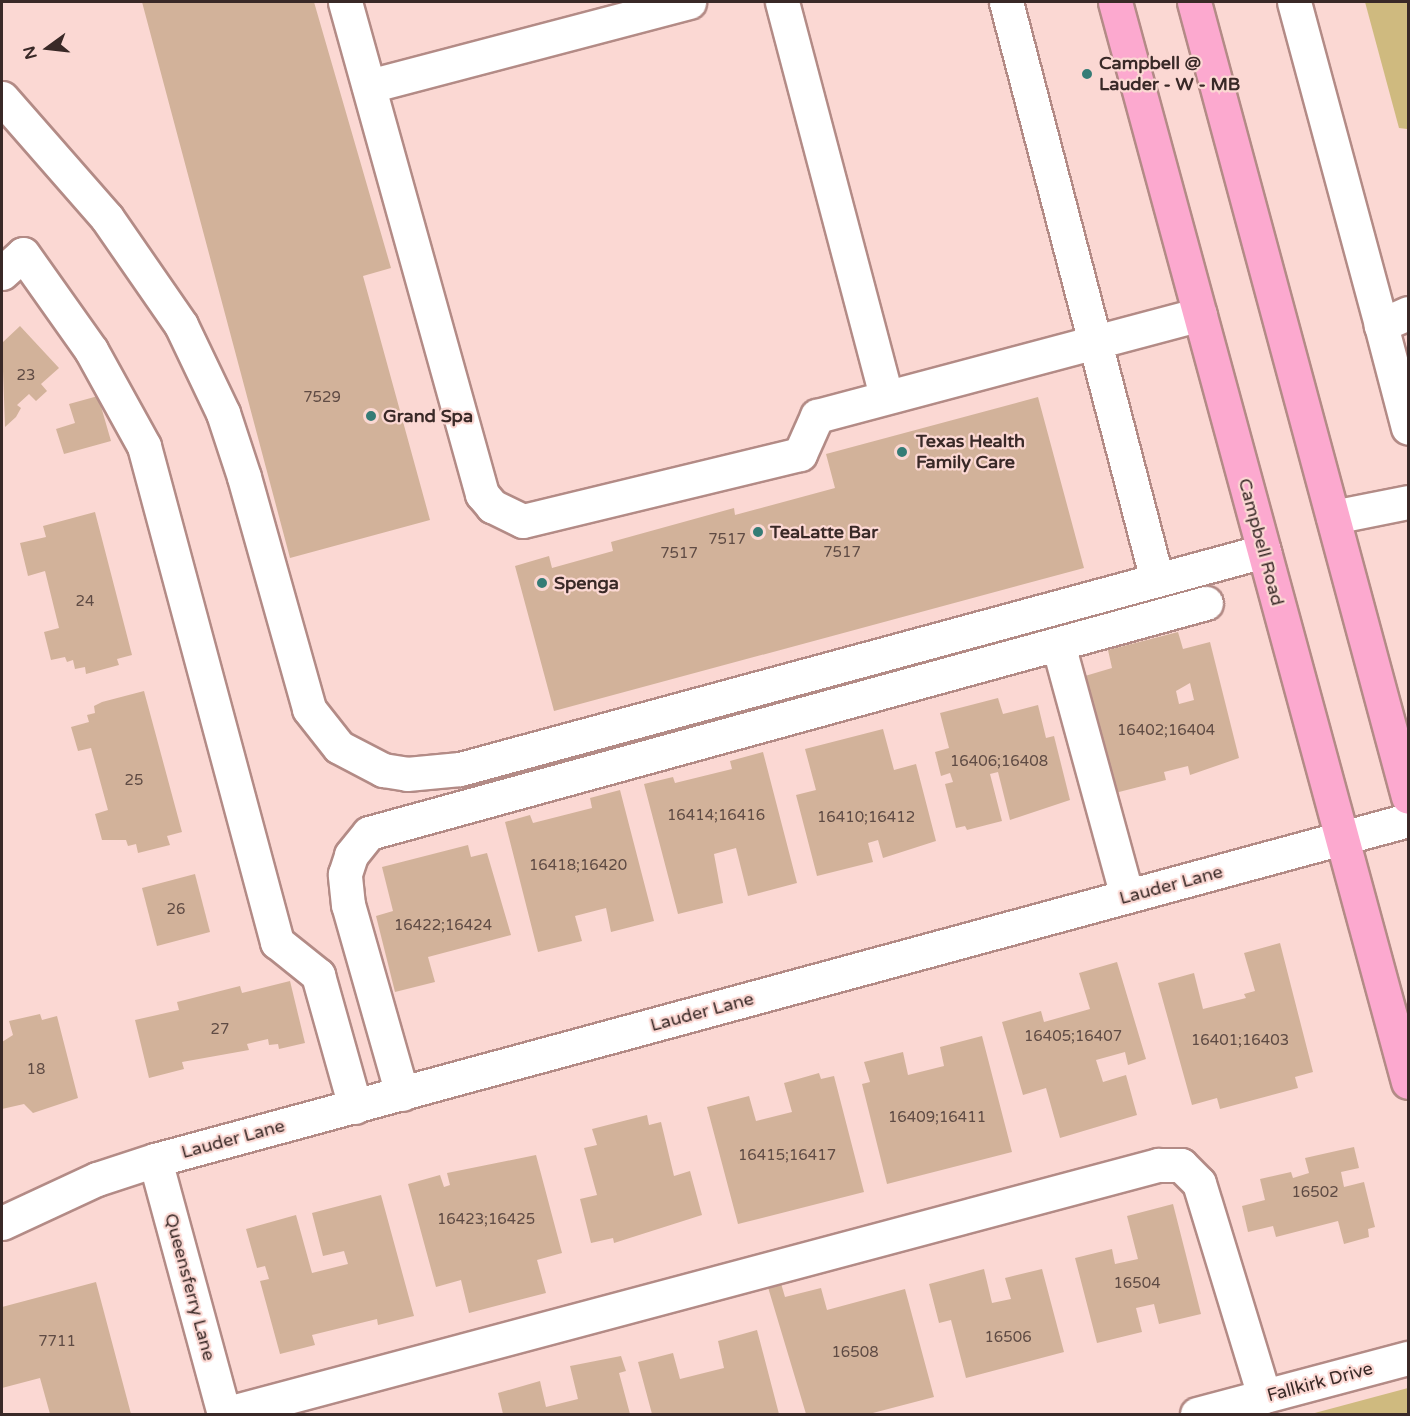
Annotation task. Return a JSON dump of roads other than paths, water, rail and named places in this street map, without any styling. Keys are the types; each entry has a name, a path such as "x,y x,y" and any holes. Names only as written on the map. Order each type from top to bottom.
{"main road":[{"name":"Campbell Road","path":"1115,2 1408,1082"},
{"path":"1194,2 1408,797"}],"street":[{"path":"345,2 482,494 492,506 523,521 800,454 817,416 1200,314"},
{"path":"369,86 689,2"},
{"path":"782,2 886,396"},
{"path":"1006,2 1157,580"},
{"path":"1294,2 1395,319 1408,428"},
{"path":"2,98 106,218 181,325 223,413 244,477 309,709 339,747 360,760 407,774 460,770 1264,550"},
{"path":"2,273 23,254 91,350 144,446 277,942 318,975 355,1107"},
{"path":"1334,517 1408,502"},
{"path":"402,1094 348,905 345,874 351,855 369,833 1206,603"},
{"path":"1058,644 1127,896"},
{"name":"Lauder Lane","path":"2,1223 97,1179 156,1160 1408,820"},
{"name":"Queensferry Lane","path":"156,1160 224,1414"},
{"path":"224,1414 1158,1165 1181,1166 1199,1183 1264,1396"},
{"name":"Fallkirk Drive","path":"1197,1414 1408,1358"}],"place":[{"name":"Campbell @ Lauder - W - MB","path":"1087,74"},
{"name":"Grand Spa","path":"371,416"},
{"name":"Texas Health Family Care","path":"902,452"},
{"name":"TeaLatte Bar","path":"758,532"},
{"name":"Spenga","path":"542,583"}]}
